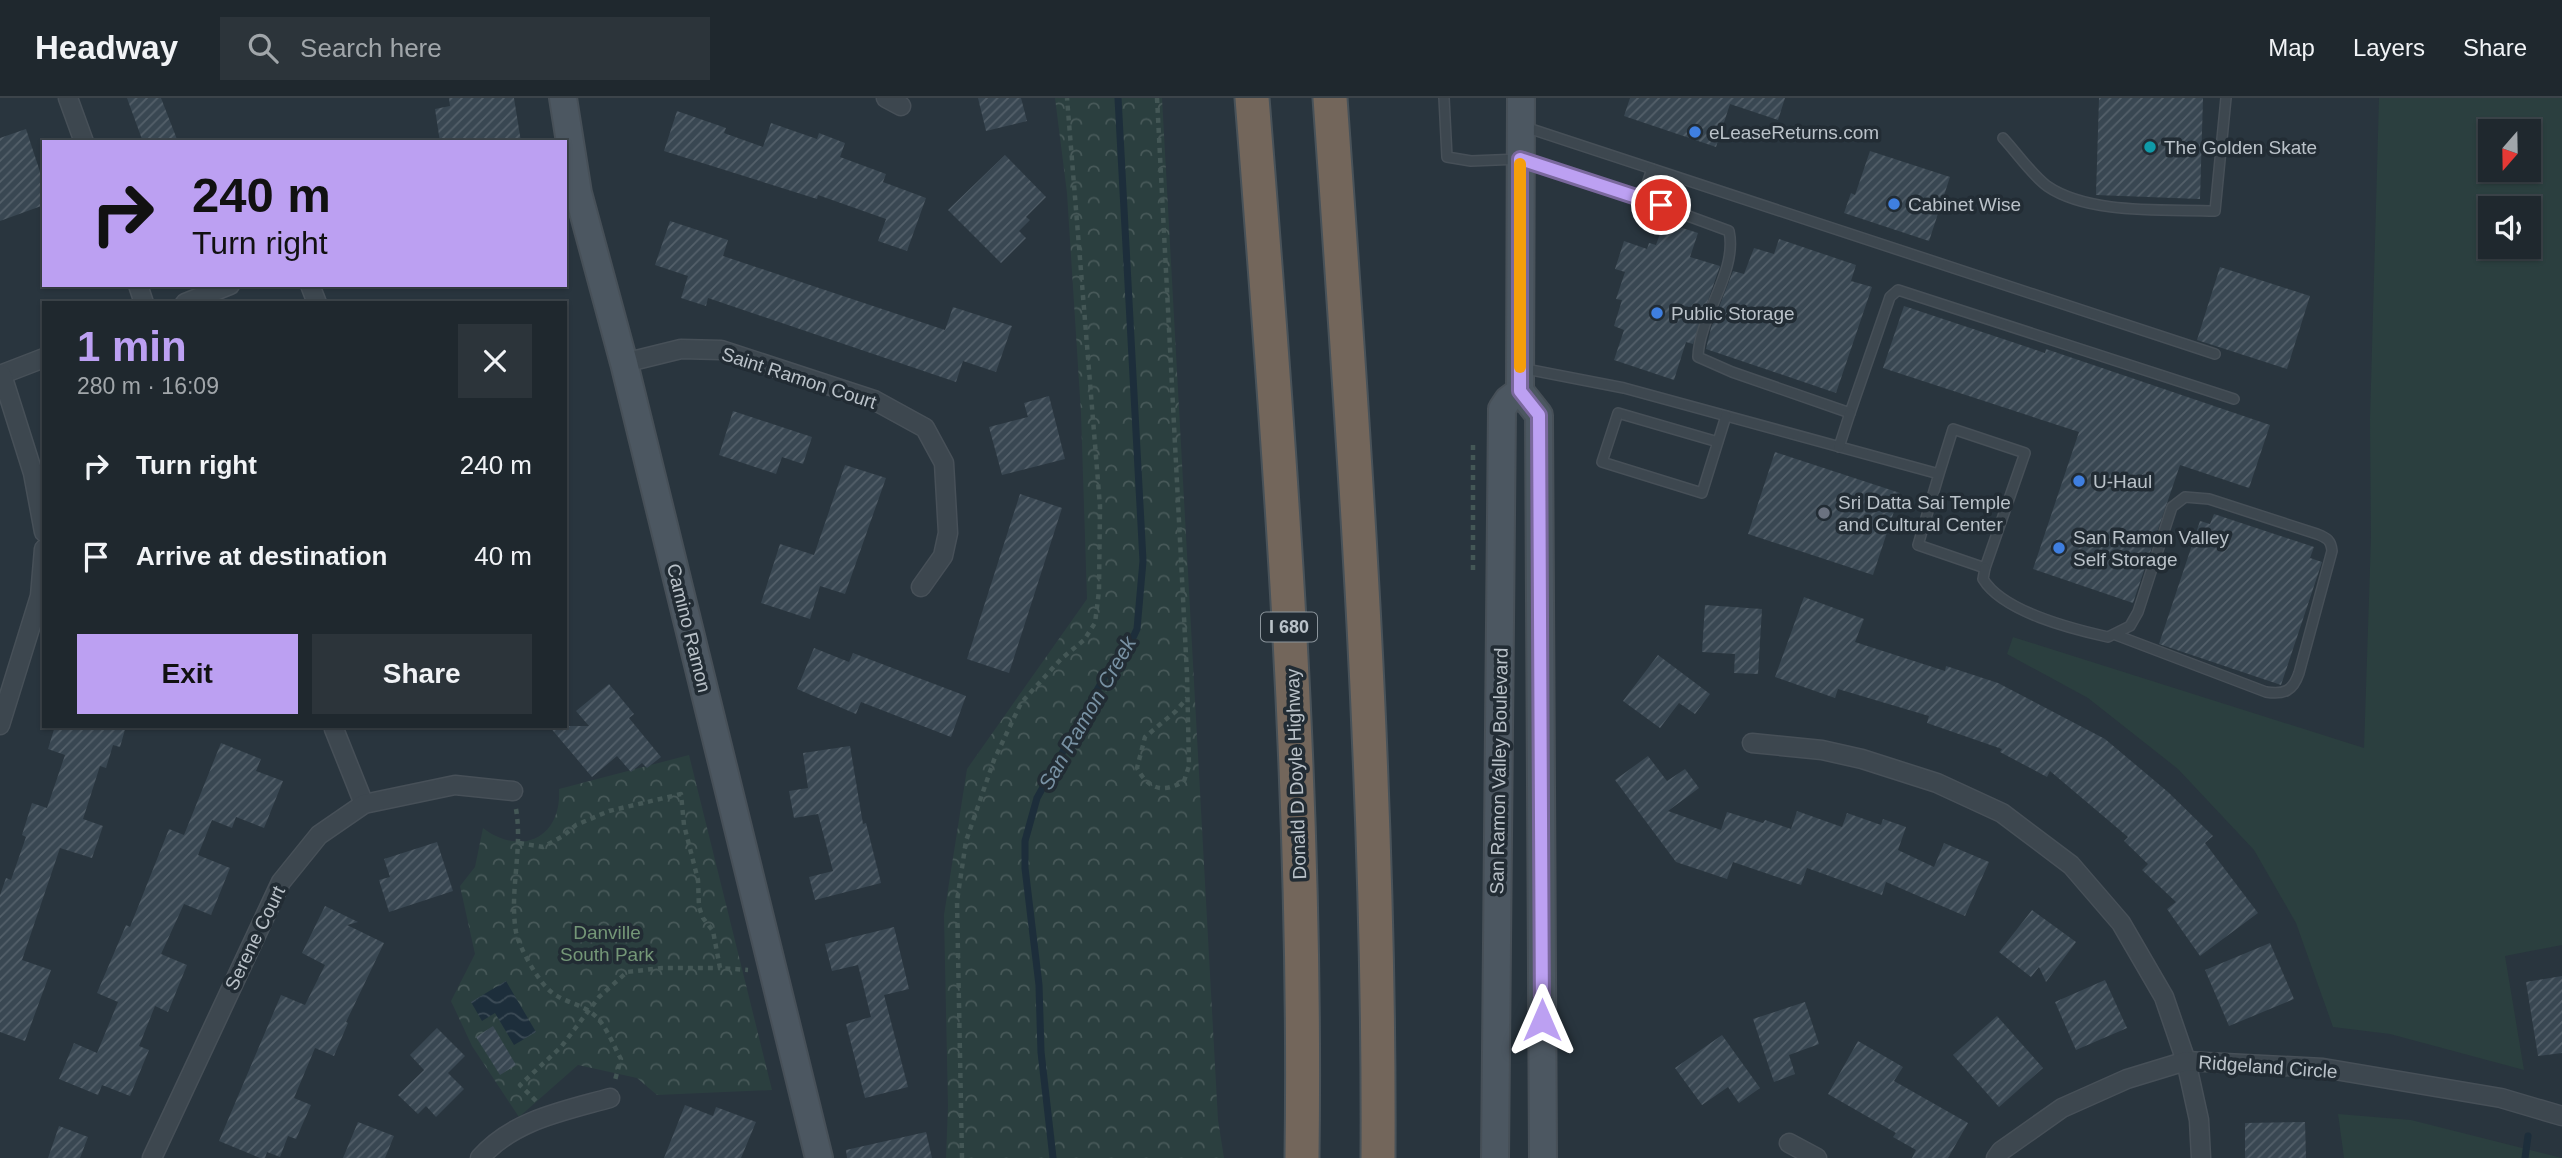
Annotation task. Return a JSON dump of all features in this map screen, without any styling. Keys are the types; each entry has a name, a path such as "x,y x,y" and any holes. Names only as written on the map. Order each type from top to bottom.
{"highway":[{"name":"Donald D Doyle Highway","path":"1252,98 1280,473 1293,710 1301,912 1303,1158"},
{"path":"1330,98 1358,494 1369,708 1377,914 1378,1158"}],"main road":[{"name":"Camino Ramon","path":"563,98 567,140"},
{"path":"1520,379 1521,98"},
{"name":"Camino Ramon","path":"567,141 572,195 624,363 819,1158"},
{"name":"San Ramon Valley Boulevard","path":"1495,1158 1502,410 1520,379"},
{"name":"San Ramon Valley Boulevard","path":"1520,379 1539,415 1543,1158"}],"street":[{"path":"68,98 83,140"},
{"path":"190,301 225,287"},
{"name":"Saint Ramon Court","path":"624,363 681,349 721,350 874,400 925,428 944,463 948,533 943,556 921,587"},
{"path":"42,359 1,375 33,473 42,522"},
{"path":"0,725 40,596 42,572"},
{"path":"334,729 363,804"},
{"path":"1752,743 1822,750 1937,782 2002,813 2071,865 2121,923 2164,997 2186,1061 2199,1120 2201,1158"},
{"name":"Serene Court","path":"152,1158 281,882 319,835 363,804 455,785 513,791"},
{"name":"Ridgeland Circle","path":"1996,1158 2062,1108 2127,1079 2186,1061 2323,1068 2501,1098 2562,1116"},
{"path":"480,1158 490,1147 526,1124 610,1098"},
{"path":"1788,1143 1817,1158"}],"lane":[{"path":"1444,98 1447,157 1471,161 1520,159 1729,231 1731,243 1720,286 1698,344 1698,357 1732,372 1850,413"},
{"path":"2003,138 2046,185 2072,199 2099,206 2215,211 2226,98"},
{"path":"1520,125 2215,354"},
{"path":"1642,199 1652,169"},
{"path":"1839,447 1890,297 1898,290 2234,399"},
{"path":"1520,379 1624,388 1939,474"},
{"path":"1718,442 1618,412 1602,462 1702,493 1718,442 1726,416"},
{"path":"1985,568 1918,545 1953,429 2025,453 1983,579 1998,597 2034,615 2080,630 2108,637 2130,626 2138,612 2172,507 2185,497 2209,499 2317,534 2331,542 2332,551 2296,684 2287,692 2266,692 2116,635"}],"path":[{"path":"962,1158 957,901 966,841 994,760 1021,704 1061,659 1084,640 1096,623 1100,506 1067,98"},
{"path":"1157,98 1187,698 1189,766 1184,781 1166,788 1146,783 1137,768 1145,737 1187,698"},
{"path":"513,791 520,832 515,894 516,933 535,972 547,988 562,1000 589,1010 602,1023 621,1059 610,1098"},
{"path":"519,843 543,847 576,825 609,811 681,794 684,825 698,880 699,907 713,931 720,968"},
{"path":"520,1085 561,1047 599,997 627,972 662,968 751,970"}],"green space":[{"path":"1055,98 1162,98 1218,1120 1224,1158 946,1158 948,1106 944,915 967,769 1087,599 1081,413 1067,193"},
{"path":"2379,98 2562,98 2562,945 2505,956 2524,1070 2390,1034 2333,1027 2296,923 2254,850 2178,769 2088,698 2007,654 2013,637 2364,748 2371,538 2370,420"},
{"name":"Danville South Park","path":"689,755 772,1090 657,1095 637,1078 578,1065 519,1117 472,1046 451,1001 475,954 460,886 475,867 483,828 497,837 511,841 536,838 546,831 554,820 559,789"},
{"path":"2338,1114 2411,1120 2562,1158 2344,1158"}],"water":[{"path":"506,981 536,1032 514,1045 495,1013 482,1021 471,1002"}],"building":[{"path":"127,98 161,98 177,140 142,140"},
{"path":"449,98 514,98 521,140 440,140 435,109 450,106"},
{"path":"978,98 1021,98 1027,121 986,131"},
{"name":"eLeaseReturns.com","path":"1630,98 1785,98 1778,120 1730,104 1716,147 1624,116"},
{"name":"The Golden Skate","path":"2099,98 2203,98 2200,199 2096,195"},
{"path":"677,111 726,128 724,133 763,147 771,123 817,139 819,133 845,143 840,157 886,174 883,182 926,198 907,251 878,241 886,219 818,195 817,199 664,151"},
{"path":"26,129 42,178 42,206 0,221 0,138"},
{"name":"Cabinet Wise","path":"1870,151 1950,177 1929,241 1844,213 1851,193 1855,195"},
{"path":"1005,155 1046,197 1026,217 1030,220 1019,231 1026,238 1001,263 948,210"},
{"path":"670,221 728,240 723,256 945,330 953,307 1012,326 996,372 963,361 956,382 708,298 706,306 681,298 688,276 655,265"},
{"name":"Public Storage","path":"1664,222 1698,233 1690,257 1720,266 1693,344 1686,342 1674,380 1614,360 1624,330 1614,326 1622,300 1616,299 1625,272 1615,269 1624,241 1647,249 1649,243 1656,245"},
{"path":"1779,239 1856,265 1851,281 1872,287 1836,393 1706,349 1711,328 1733,271 1744,274 1754,248 1774,254"},
{"path":"2220,267 2310,296 2287,369 2197,340"},
{"path":"1904,306 2045,353 2046,349 2270,425 2249,488 2180,465 2133,603 2033,569 2079,432 1883,368"},
{"path":"1049,396 1065,459 1002,475 989,427 1028,417 1024,403"},
{"path":"733,411 812,437 803,464 782,457 776,474 719,455"},
{"name":"Sri Datta Sai Temple and Cultural Center","path":"1775,452 1900,493 1873,575 1748,534"},
{"path":"845,465 886,478 845,594 820,586 810,619 761,603 780,544 814,555"},
{"path":"1020,494 1062,508 1009,673 967,659"},
{"path":"2214,514 2314,547 2310,558 2322,562 2281,685 2159,644 2200,521 2210,524"},
{"path":"1804,597 1864,619 1855,642 1945,671 1946,666 1998,683 2105,739 2168,792 2213,836 2205,843 2258,913 2200,956 2167,909 2176,902 2142,870 2148,864 2124,841 2128,837 2050,771 2047,777 2000,752 2002,749 1927,723 1929,716 1838,689 1835,698 1775,677"},
{"path":"1705,605 1762,609 1758,674 1734,673 1735,654 1702,652"},
{"path":"814,648 849,662 853,653 966,696 951,737 861,702 856,714 797,689"},
{"path":"1658,655 1710,694 1695,714 1679,703 1660,728 1623,701"},
{"path":"609,684 634,714 629,718 661,757 647,768 642,763 631,772 617,756 592,777 551,728 589,726 576,711"},
{"path":"54,728 125,728 120,747 113,745 106,768 100,766 83,819 103,826 92,858 60,848 22,960 51,970 25,1041 0,1032 0,895 6,878 11,880 26,837 22,835 32,803 47,808 65,755 48,749"},
{"path":"221,743 261,759 256,771 283,781 264,828 236,817 232,828 212,820 198,855 230,868 211,915 184,904 161,954 187,965 168,1012 155,1006 139,1046 149,1050 130,1096 102,1085 98,1095 59,1079 74,1043 97,1053 118,1002 97,993 126,925 130,927 169,829 184,835"},
{"path":"850,746 863,824 866,823 881,883 815,900 809,877 833,871 818,814 794,818 789,791 808,788 803,753"},
{"path":"1648,756 1667,781 1685,769 1699,788 1668,811 1721,830 1727,812 1791,829 1797,811 1842,827 1847,813 1881,825 1883,819 1906,827 1898,850 1934,867 1944,843 1989,862 1965,916 1886,882 1882,895 1807,868 1801,885 1733,862 1727,879 1676,862 1615,780"},
{"path":"437,842 453,891 389,912 379,880 390,877 384,859"},
{"path":"325,906 358,922 347,925 384,943 346,1022 348,1023 334,1056 315,1048 294,1098 311,1105 296,1139 288,1136 280,1157 267,1152 265,1158 260,1158 219,1141 281,995 305,1005 325,965 302,953"},
{"path":"2032,910 2076,942 2046,982 2039,967 2031,977 1999,952"},
{"path":"894,927 909,989 884,995 908,1087 865,1098 846,1024 871,1017 858,965 832,971 825,944"},
{"path":"2270,943 2294,999 2229,1026 2205,970"},
{"path":"2562,976 2562,1053 2538,1056 2526,982"},
{"path":"2105,980 2127,1028 2076,1050 2055,1002"},
{"path":"1805,1002 1819,1044 1789,1055 1795,1074 1774,1082 1753,1019"},
{"path":"1997,1016 2043,1068 1999,1107 1953,1055"},
{"path":"493,1026 516,1065 500,1075 476,1037"},
{"path":"437,1028 465,1056 448,1073 464,1089 436,1117 426,1106 418,1114 398,1095 424,1070 410,1055"},
{"path":"1722,1035 1760,1088 1739,1103 1728,1087 1702,1105 1675,1068"},
{"path":"1858,1041 1903,1067 1894,1081 1968,1123 1948,1158 1912,1158 1916,1150 1893,1137 1896,1133 1828,1094"},
{"path":"685,1105 713,1116 716,1107 756,1122 741,1158 664,1158"},
{"path":"358,1122 394,1136 385,1158 343,1158"},
{"path":"2305,1122 2306,1158 2245,1158 2245,1123"},
{"path":"59,1126 88,1137 80,1158 48,1158"},
{"path":"926,1132 932,1158 847,1158 846,1150"}],"waterway":[{"name":"San Ramon Creek","path":"1053,1158 1041,1052 1039,985 1025,868 1025,841 1037,798 1105,676 1129,646 1137,629 1143,561 1118,98"},
{"path":"2525,1158 2528,1136"}],"slow traffic":[{"path":"1520,164 1520,367"}],"place":[{"name":"eLeaseReturns.com","path":"1695,132"},
{"name":"The Golden Skate","path":"2150,147"},
{"name":"Cabinet Wise","path":"1894,204"},
{"name":"Public Storage","path":"1657,313"},
{"name":"U-Haul","path":"2079,481"},
{"name":"Sri Datta Sai Temple and Cultural Center","path":"1824,513"},
{"name":"San Ramon Valley Self Storage","path":"2059,548"}],"route":[{"path":"1542,1020 1539,415 1520,391 1520,159 1661,205"}]}
